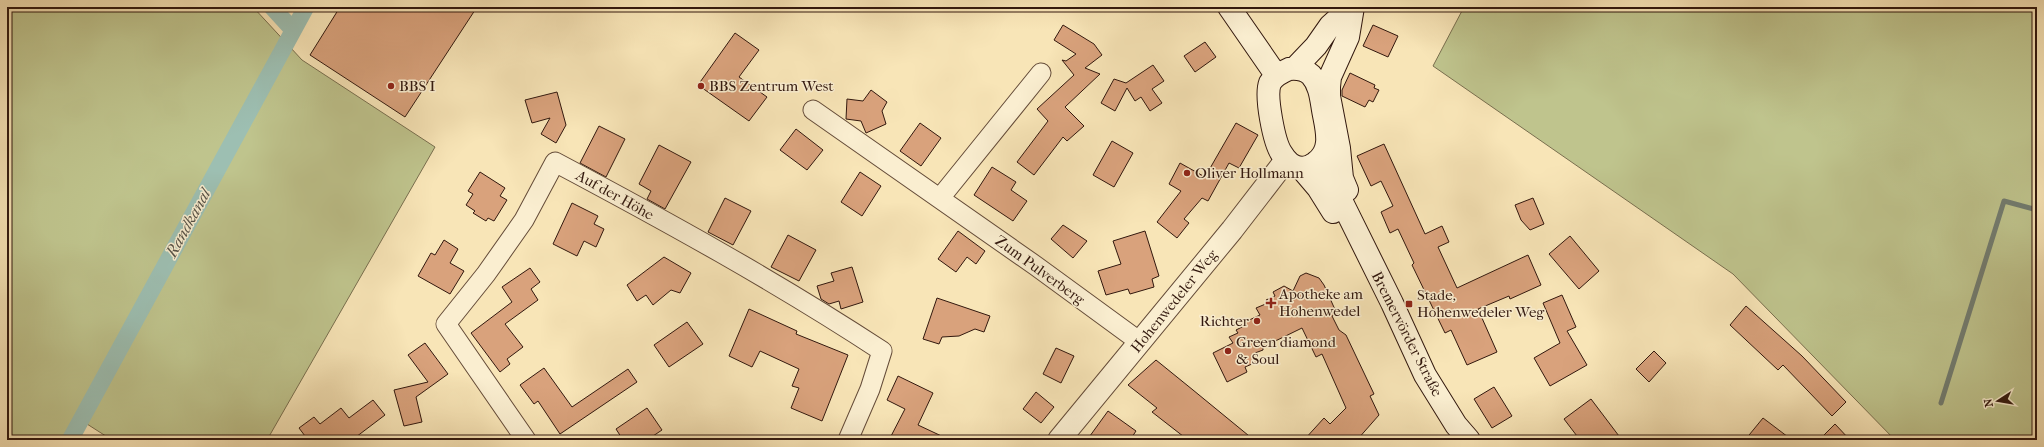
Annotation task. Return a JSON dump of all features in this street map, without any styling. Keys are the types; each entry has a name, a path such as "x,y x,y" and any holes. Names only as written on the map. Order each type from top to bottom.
{"main road":[{"path":"1229,7 1295,74 1319,90 1327,133 1326,151 1322,157 1309,166 1293,164"},
{"path":"1295,74 1330,26 1352,7"},
{"path":"1352,7 1348,37 1330,77 1328,96 1339,148 1342,178 1354,206 1362,245"},
{"name":"Bremervörder Straße","path":"1295,74 1271,82 1268,100 1278,144 1293,164 1318,188 1338,220 1362,245"},
{"name":"Bremervörder Straße","path":"1322,157 1329,177 1392,303 1425,375 1456,425 1469,440"},
{"name":"Hohenwedeler Weg","path":"1059,440 1232,230 1293,164"}],"street":[{"path":"940,198 1041,73"},
{"name":"Zum Pulverberg","path":"813,110 940,198 1140,342"},
{"name":"Auf der Höhe","path":"526,440 446,324 486,274 524,220 555,162 634,204 830,317 882,351 870,389 848,440"}],"green space":[{"path":"7,7 253,7 302,60 435,147 267,440 112,440 87,424 78,440 7,440"},
{"path":"1464,7 2037,7 2037,440 1895,440 1733,274 1433,66"}],"building":[{"name":"BBS I","path":"340,7 477,7 405,117 310,55"},
{"path":"1063,25 1094,44 1102,55 1085,68 1100,74 1065,107 1084,126 1067,141 1063,137 1034,175 1017,162 1048,121 1037,109 1074,75 1062,60 1066,61 1076,54 1054,40"},
{"path":"1373,25 1398,36 1388,57 1363,46"},
{"path":"735,33 759,50 739,77 767,97 749,121 698,85"},
{"path":"1205,42 1216,57 1195,72 1184,56"},
{"path":"1153,65 1164,81 1152,89 1162,103 1150,111 1141,97 1135,101 1127,88 1115,111 1101,103 1114,79 1126,83"},
{"path":"1350,73 1375,85 1374,88 1379,90 1373,102 1369,100 1365,107 1342,96 1342,90"},
{"path":"871,90 887,102 882,111 886,124 866,133 861,121 846,119 847,99 863,101"},
{"path":"557,92 566,125 556,143 541,134 550,118 532,123 525,100"},
{"path":"920,123 941,138 921,166 900,151"},
{"path":"1236,123 1258,135 1239,168 1229,163 1208,201 1202,198 1184,219 1189,223 1177,238 1157,222 1181,191 1169,184 1180,163 1205,177"},
{"path":"599,126 625,139 606,177 580,163"},
{"path":"796,129 823,150 807,170 780,150"},
{"path":"1112,141 1133,153 1114,187 1093,175"},
{"path":"1384,144 1425,234 1442,226 1449,242 1438,247 1457,288 1528,255 1541,285 1510,299 1509,296 1478,309 1497,352 1467,365 1451,330 1445,333 1412,265 1414,263 1398,229 1390,233 1381,212 1393,206 1381,181 1371,186 1357,156"},
{"path":"659,145 691,162 665,209 647,199 651,191 639,184"},
{"path":"992,167 1016,182 1011,190 1027,201 1013,221 974,195"},
{"path":"480,172 505,188 500,196 507,200 494,221 488,218 486,221 473,213 475,211 466,205 473,194 468,191"},
{"path":"860,172 881,186 862,216 841,202"},
{"path":"725,198 751,211 733,245 708,232"},
{"path":"1533,198 1544,224 1530,230 1521,220 1515,205"},
{"path":"572,203 598,216 594,224 604,229 596,247 584,241 577,256 553,244"},
{"path":"1063,225 1087,241 1073,258 1051,239"},
{"path":"958,231 985,251 976,264 967,257 956,272 938,259"},
{"path":"1145,231 1159,276 1152,279 1154,287 1130,294 1128,289 1106,295 1098,271 1121,264 1113,241"},
{"path":"788,235 816,250 799,281 771,267"},
{"path":"1570,236 1599,271 1579,289 1549,254"},
{"path":"444,240 458,249 450,263 464,271 450,294 418,276 431,253 435,255"},
{"path":"664,257 691,273 680,293 671,290 653,305 646,295 637,301 627,285"},
{"path":"852,267 863,302 841,309 839,301 829,304 821,299 817,286 834,281 831,273"},
{"path":"530,268 540,282 531,289 538,300 505,324 523,347 507,359 510,364 500,372 471,333 512,302 502,287"},
{"path":"1306,273 1319,278 1324,285 1337,314 1332,316 1339,330 1346,335 1374,394 1370,396 1379,415 1357,440 1304,440 1324,418 1330,424 1346,408 1322,354 1316,357 1302,328 1263,347 1263,350 1255,353 1259,361 1245,367 1247,372 1227,382 1213,353 1233,343 1229,337 1238,333 1236,330 1246,325 1245,322 1260,315 1256,308 1268,303 1266,300 1275,296 1273,292 1284,286 1293,291 1300,276"},
{"path":"1562,295 1576,327 1567,331 1587,365 1550,386 1534,358 1560,343 1543,303"},
{"path":"937,298 990,316 984,332 975,329 959,336 942,337 939,344 923,339"},
{"path":"1746,306 1802,356 1846,402 1832,416 1783,365 1778,370 1730,325"},
{"path":"749,309 797,331 796,334 848,355 822,421 791,408 799,388 792,386 799,369 760,351 752,367 729,356"},
{"path":"687,322 703,344 669,367 654,345"},
{"path":"425,343 448,374 416,397 422,422 404,426 394,390 428,382 408,355"},
{"path":"1056,348 1074,356 1061,383 1043,374"},
{"path":"1654,351 1666,363 1649,382 1636,369"},
{"path":"1156,360 1254,440 1188,440 1152,412 1157,408 1128,385"},
{"path":"544,368 572,407 628,369 637,382 560,434 538,401 534,404 520,385"},
{"path":"898,376 933,393 918,425 950,440 889,440 905,409 887,400"},
{"path":"1494,387 1512,416 1492,428 1474,399"},
{"path":"1036,392 1054,407 1041,423 1023,409"},
{"path":"1591,399 1622,440 1580,440 1564,419"},
{"path":"373,400 385,415 352,440 308,440 299,428 314,417 320,424 341,408 349,418"},
{"path":"647,408 662,430 647,440 623,440 616,429"},
{"path":"1108,411 1136,431 1130,440 1087,440"},
{"path":"1763,418 1792,440 1745,440"},
{"path":"1835,424 1850,440 1819,440"}],"waterway":[{"path":"272,7 293,30"},
{"name":"Randkanal","path":"70,440 306,7"},
{"path":"1941,403 2004,201 2037,210"}],"place":[{"name":"BBS I","path":"391,86"},
{"name":"BBS Zentrum West","path":"701,86"},
{"name":"Oliver Hollmann","path":"1187,173"},
{"name":"Apotheke am Hohenwedel","path":"1271,303"},
{"name":"Stade, Hohenwedeler Weg","path":"1409,304"},
{"name":"Richter","path":"1257,321"},
{"name":"Green diamond & Soul","path":"1228,351"}]}
